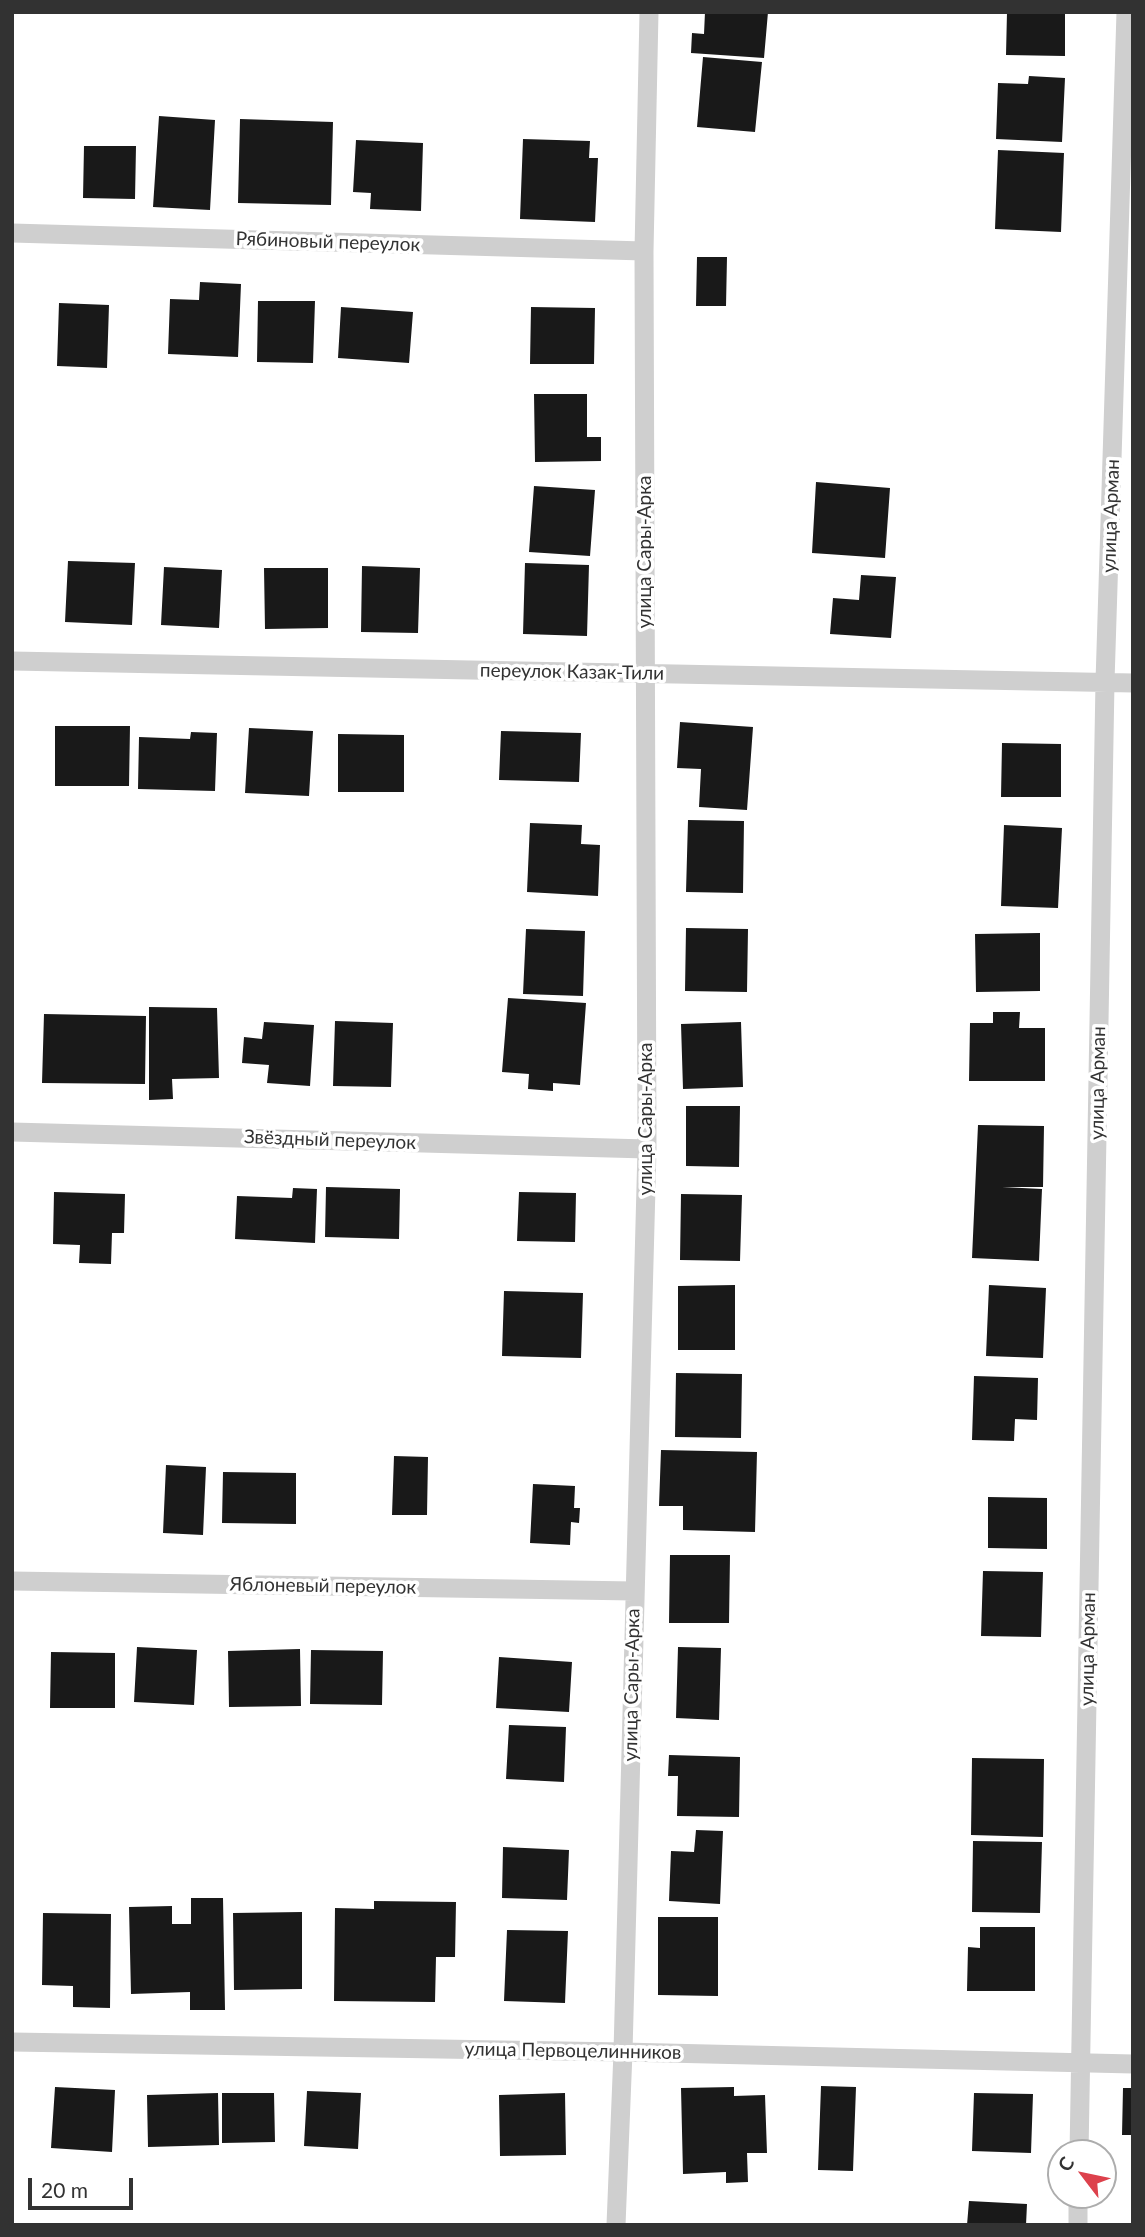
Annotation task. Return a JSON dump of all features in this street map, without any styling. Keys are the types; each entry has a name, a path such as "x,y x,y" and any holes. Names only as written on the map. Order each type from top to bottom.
{"lane":[{"name":"улица Сары-Арка","path":"616,2225 647,1149 644,251 649,12"},
{"name":"улица Арман","path":"1079,2139 1105,682 1126,12"},
{"name":"Рябиновый переулок","path":"12,233 644,251"},
{"name":"переулок Казак-Тили","path":"12,661 1133,683"},
{"name":"Звёздный переулок","path":"12,1132 647,1149"},
{"name":"Яблоневый переулок","path":"12,1581 634,1591"},
{"name":"улица Первоцелинников","path":"12,2042 1133,2064"}],"building":[{"path":"705,12 768,12 764,58 691,53 692,33 704,34"},
{"path":"1007,12 1065,12 1065,56 1006,55"},
{"path":"703,57 762,62 755,132 697,127"},
{"path":"1029,76 1065,78 1062,142 996,139 998,83 1028,84"},
{"path":"159,116 215,120 210,210 153,207"},
{"path":"240,119 333,122 331,205 238,203"},
{"path":"523,139 590,141 589,158 598,158 595,222 520,219"},
{"path":"356,140 423,143 421,211 370,209 371,193 353,192"},
{"path":"84,146 136,146 135,199 83,198"},
{"path":"998,150 1064,153 1061,232 995,229"},
{"path":"697,257 727,257 726,306 696,306"},
{"path":"200,282 241,284 238,357 168,354 170,299 199,300"},
{"path":"258,301 315,301 313,363 257,362"},
{"path":"59,303 109,305 107,368 57,366"},
{"path":"341,307 413,312 409,363 338,358"},
{"path":"531,307 595,308 594,364 530,364"},
{"path":"534,394 587,394 587,437 601,437 601,461 535,462"},
{"path":"816,482 890,488 885,558 812,553"},
{"path":"534,486 595,490 590,556 529,552"},
{"path":"68,561 135,563 132,625 65,622"},
{"path":"525,563 589,565 587,636 523,634"},
{"path":"362,566 420,568 418,633 361,632"},
{"path":"164,567 222,570 219,628 161,625"},
{"path":"264,568 328,568 328,628 265,629"},
{"path":"861,575 896,577 891,638 830,634 833,598 859,600"},
{"path":"680,722 753,727 747,810 699,807 701,769 677,768"},
{"path":"55,726 130,726 129,786 55,786"},
{"path":"249,728 313,731 309,796 245,793"},
{"path":"501,731 581,733 579,782 499,780"},
{"path":"191,732 217,733 215,791 138,789 139,737 190,739"},
{"path":"338,734 404,735 404,792 338,792"},
{"path":"1002,743 1061,744 1061,797 1001,797"},
{"path":"688,820 744,821 743,893 686,892"},
{"path":"530,823 582,825 581,844 600,845 598,896 527,892"},
{"path":"1004,825 1062,828 1058,908 1001,906"},
{"path":"686,928 748,929 747,992 685,991"},
{"path":"526,929 585,931 583,996 523,994"},
{"path":"1040,933 1040,991 976,992 975,934"},
{"path":"508,998 586,1003 580,1085 553,1083 553,1091 528,1089 529,1074 502,1072"},
{"path":"149,1007 217,1008 219,1078 172,1079 173,1099 149,1100"},
{"path":"993,1012 1020,1012 1019,1028 1045,1028 1045,1081 969,1081 970,1023 993,1023"},
{"path":"44,1014 146,1016 145,1084 42,1083"},
{"path":"335,1021 393,1023 391,1087 333,1086"},
{"path":"264,1022 314,1025 310,1086 267,1083 269,1065 242,1063 244,1037 262,1039"},
{"path":"741,1022 743,1087 683,1089 681,1024"},
{"path":"686,1106 740,1106 739,1167 686,1166"},
{"path":"978,1125 1044,1126 1043,1187 1002,1187 1042,1189 1039,1261 972,1258"},
{"path":"326,1187 400,1189 399,1239 325,1237"},
{"path":"293,1188 317,1189 315,1243 235,1239 237,1196 292,1198"},
{"path":"54,1192 125,1194 124,1233 112,1233 111,1264 79,1263 80,1245 53,1244"},
{"path":"519,1192 576,1193 575,1242 517,1241"},
{"path":"681,1194 742,1195 740,1261 680,1260"},
{"path":"735,1285 735,1350 678,1350 678,1286"},
{"path":"989,1285 1046,1288 1043,1358 986,1356"},
{"path":"504,1291 583,1293 581,1358 502,1356"},
{"path":"676,1373 742,1374 741,1438 675,1437"},
{"path":"974,1376 1038,1378 1037,1420 1015,1419 1014,1441 972,1440"},
{"path":"661,1450 757,1452 755,1532 683,1530 683,1506 659,1506"},
{"path":"394,1456 428,1457 427,1515 392,1515"},
{"path":"166,1465 206,1467 203,1535 163,1533"},
{"path":"223,1472 296,1473 296,1524 222,1523"},
{"path":"533,1484 575,1486 574,1508 580,1508 579,1523 571,1522 570,1545 530,1543"},
{"path":"988,1497 1047,1498 1047,1549 988,1548"},
{"path":"670,1555 730,1555 729,1623 669,1623"},
{"path":"983,1571 1043,1572 1041,1637 981,1636"},
{"path":"137,1647 197,1650 194,1705 134,1702"},
{"path":"678,1647 721,1648 719,1720 676,1718"},
{"path":"300,1649 301,1706 229,1707 228,1651"},
{"path":"311,1650 383,1651 382,1705 310,1704"},
{"path":"51,1652 115,1653 115,1708 50,1708"},
{"path":"499,1657 572,1662 569,1712 496,1708"},
{"path":"509,1725 566,1727 564,1782 506,1779"},
{"path":"669,1755 740,1757 739,1817 677,1816 678,1776 668,1776"},
{"path":"972,1758 1044,1759 1043,1837 971,1835"},
{"path":"696,1830 723,1831 720,1904 669,1901 671,1851 694,1852"},
{"path":"973,1841 1042,1842 1040,1913 972,1912"},
{"path":"503,1847 569,1850 567,1900 502,1898"},
{"path":"191,1898 223,1898 225,2010 190,2010 190,1992 131,1994 129,1907 172,1906 172,1924 191,1924"},
{"path":"374,1901 456,1902 455,1957 436,1957 435,2002 334,2001 335,1908 374,1909"},
{"path":"302,1912 302,1989 234,1990 233,1913"},
{"path":"43,1913 111,1914 110,2008 73,2007 73,1986 42,1985"},
{"path":"658,1917 718,1917 718,1996 658,1995"},
{"path":"980,1927 1035,1927 1035,1991 967,1991 968,1947 980,1948"},
{"path":"507,1930 568,1931 565,2003 504,2001"},
{"path":"821,2086 856,2087 853,2171 818,2170"},
{"path":"55,2087 115,2090 112,2152 51,2148"},
{"path":"734,2087 734,2096 765,2095 767,2153 747,2153 748,2182 726,2183 726,2172 683,2174 681,2088"},
{"path":"1123,2088 1133,2088 1133,2135 1122,2135"},
{"path":"307,2091 361,2093 358,2149 304,2146"},
{"path":"218,2093 219,2145 148,2147 147,2095"},
{"path":"222,2093 274,2093 275,2142 222,2143"},
{"path":"565,2093 566,2155 500,2156 499,2095"},
{"path":"974,2093 1033,2094 1031,2153 972,2151"},
{"path":"969,2201 1027,2204 1026,2225 967,2225"}]}
